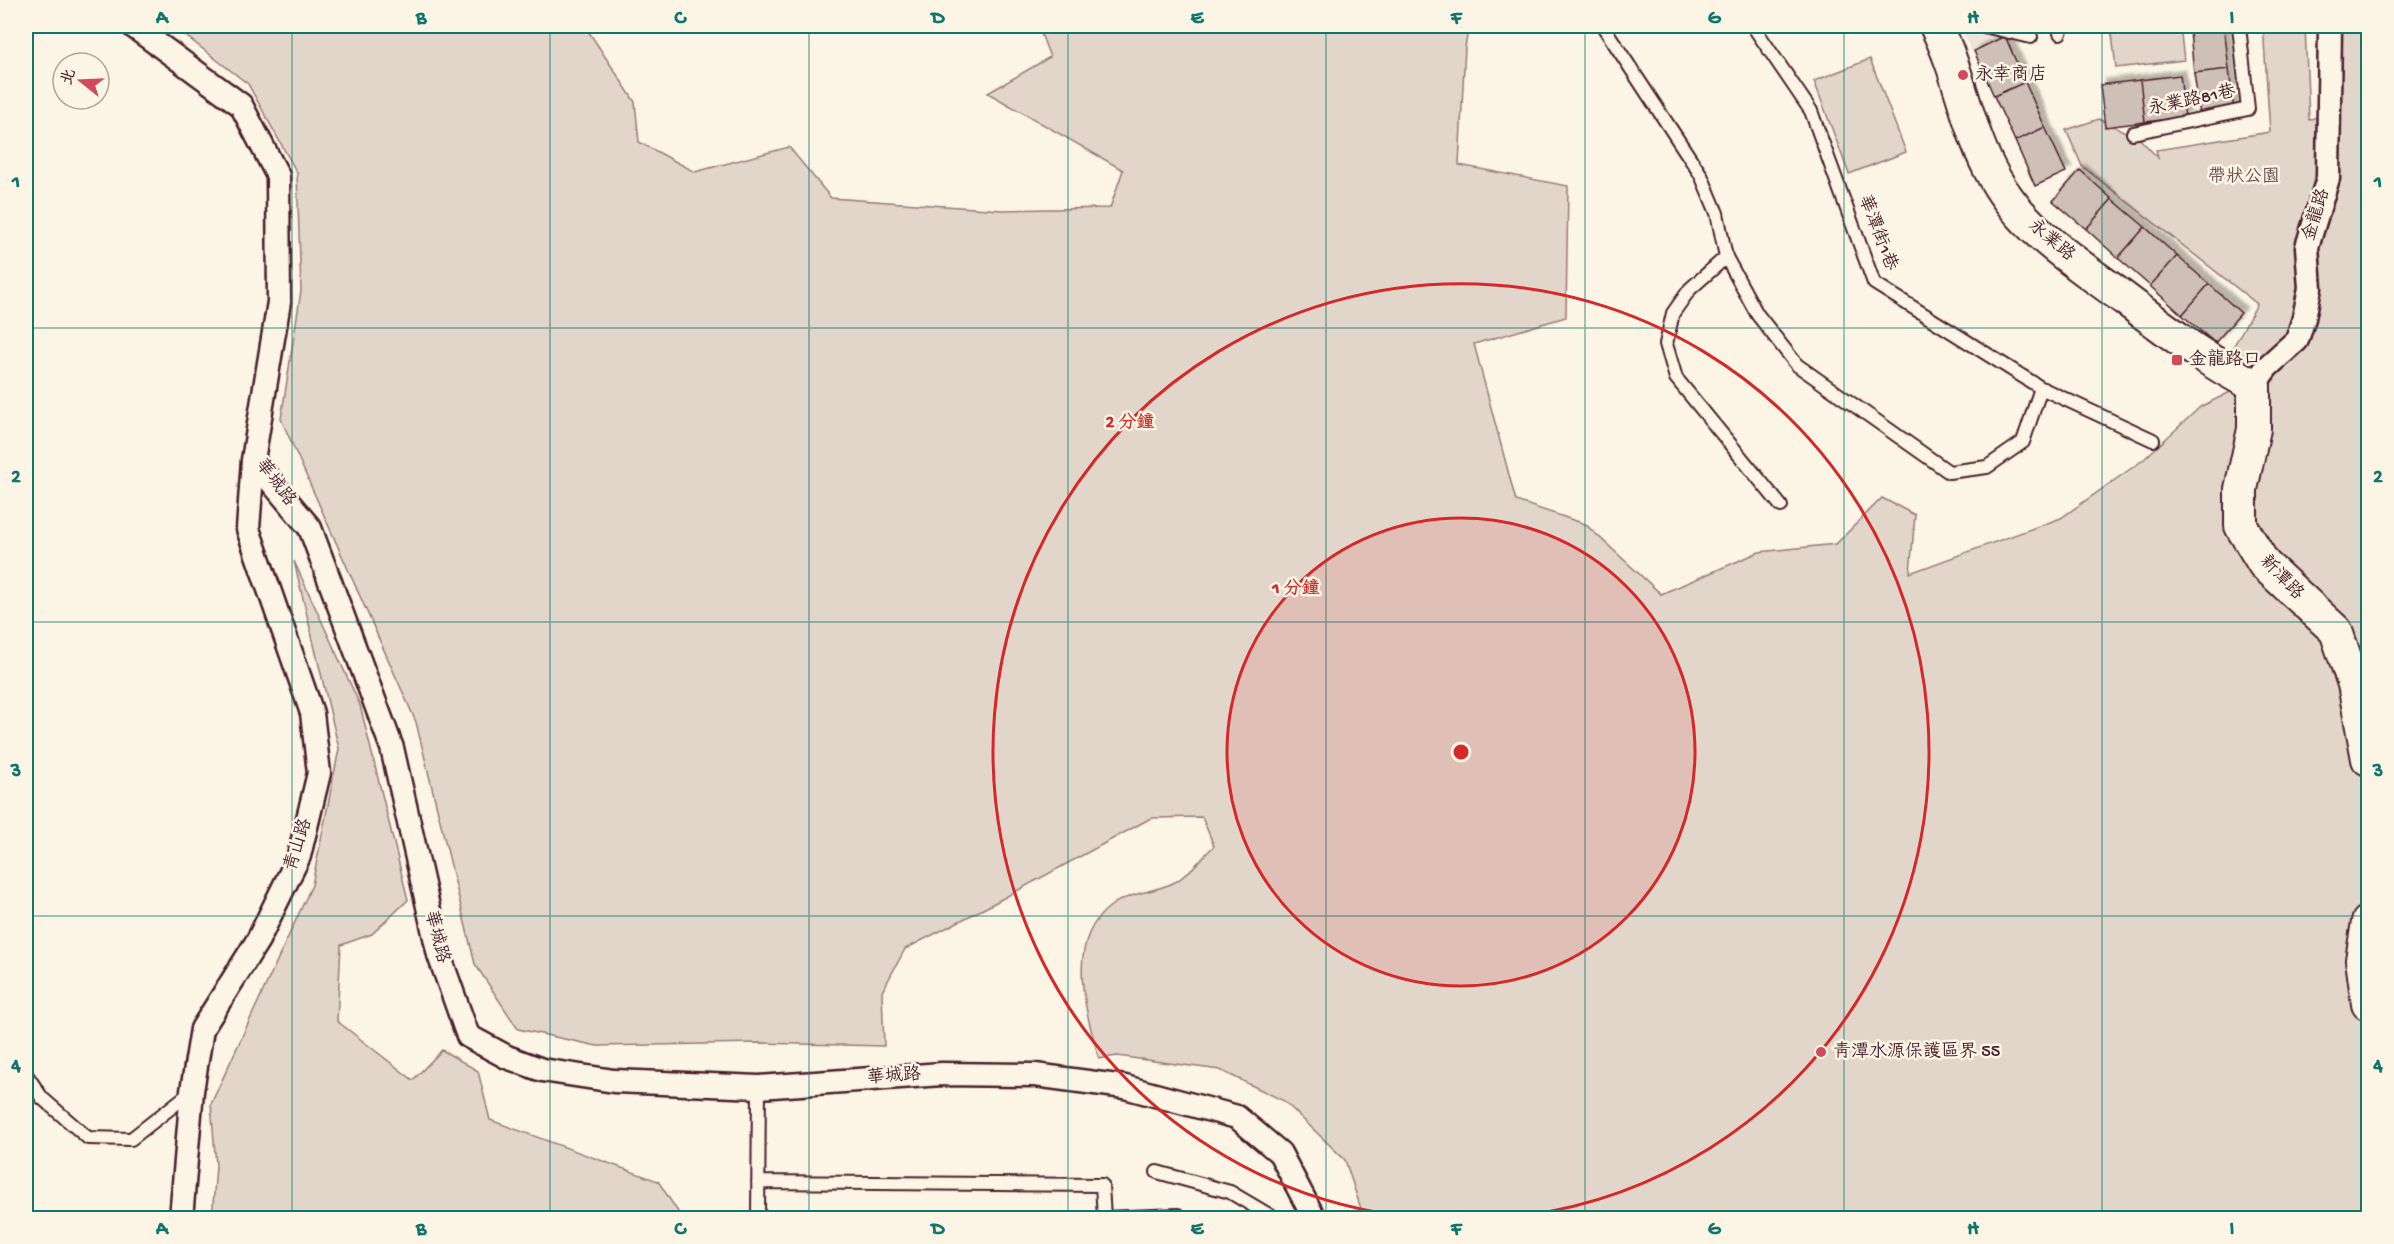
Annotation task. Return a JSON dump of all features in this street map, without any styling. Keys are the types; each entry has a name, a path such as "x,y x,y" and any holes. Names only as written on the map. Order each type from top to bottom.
{"street":[{"name":"華城路","path":"133,26 241,105 278,176 279,302 253,460 310,528 388,737 438,955 468,1036 507,1057 542,1070 614,1081 759,1088 942,1074 1035,1076 1125,1087 1237,1117 1280,1153 1314,1218"},
{"name":"金龍路","path":"2254,385 2267,367 2297,340 2304,318 2310,288 2307,247 2328,178 2330,26"},
{"name":"永業路","path":"1940,27 1981,151 1995,180 2027,223 2049,243 2188,347 2254,385"},
{"name":"新潭路","path":"2254,385 2254,429 2241,489 2241,526 2264,564 2336,631 2354,684 2368,759"},
{"name":"青山路","path":"181,1218 192,1091 202,1029 258,940 299,856 319,773 312,712 248,529 253,460"},
{"path":"2368,922 2362,960 2368,1004"}],"lane":[{"path":"1603,26 1701,175 1717,213 1726,257 1757,314 1797,365 1949,472 1987,467 2023,442 2041,388"},
{"name":"華潭街1巷","path":"1752,26 1811,111 1874,283 2041,388 2153,440"},
{"path":"1984,26 2031,38"},
{"name":"永業路81巷","path":"2133,133 2248,109 2239,26"},
{"path":"1726,257 1690,289 1673,313 1666,344 1676,378 1781,506"},
{"path":"26,1074 42,1098 88,1138 131,1139 192,1091"},
{"path":"758,1218 759,1088"},
{"path":"1157,1172 1230,1192 1274,1218"},
{"path":"758,1182 1102,1185 1104,1218 1178,1215"}],"shaded area":[{"path":"1961,26 2030,26 2031,37 1971,51"}],"green space":[{"name":"帶狀公園","path":"173,26 585,26 635,102 639,142 695,172 789,147 831,198 1002,210 1110,208 1123,170 988,93 1050,57 1038,26 1469,26 1465,47 1459,165 1568,186 1566,317 1474,344 1516,501 1585,524 1661,594 1759,552 1836,544 1882,498 1915,515 1910,573 2061,518 2143,460 2200,407 2284,365 2242,373 2231,351 2257,304 2082,166 2066,130 2099,119 2140,139 2158,158 2156,150 2270,132 2263,26 2305,26 2309,120 2319,116 2321,26 2368,26 2368,1218 1364,1218 1345,1160 1284,1101 1220,1070 1117,1056 1099,1059 1084,998 1083,956 1087,937 1097,920 1112,905 1179,880 1214,846 1202,817 1151,818 905,949 882,992 884,1046 758,1043 597,1046 518,1029 475,964 416,722 281,419 301,291 297,173 248,84"},
{"path":"2111,26 2180,26 2184,60 2116,68"},
{"path":"1870,59 1906,152 1849,174 1814,81"},
{"path":"294,561 360,705 408,900 372,934 341,945 337,1021 413,1080 442,1050 478,1071 490,1120 658,1181 682,1218 212,1218 216,1166 211,1104 312,885 339,749"}],"building":[{"path":"2189,26 2224,26 2224,27 2190,32"},
{"path":"2224,27 2229,69 2194,73 2190,32"},
{"path":"2005,36 2025,82 1994,96 1974,51"},
{"path":"2229,69 2234,111 2200,115 2194,73"},
{"path":"2180,75 2185,117 2145,122 2140,80"},
{"path":"2140,80 2145,122 2105,127 2100,85"},
{"path":"2025,82 2045,127 2015,141 1994,96"},
{"path":"2045,127 2066,172 2035,186 2015,141"},
{"path":"2080,170 2112,199 2086,229 2053,201"},
{"path":"2112,199 2145,227 2118,258 2086,229"},
{"path":"2145,227 2177,256 2150,286 2118,258"},
{"path":"2177,256 2209,284 2182,315 2150,286"},
{"path":"2209,284 2241,313 2215,343 2182,315"}],"place":[{"name":"永幸商店","path":"1963,75"},
{"name":"金龍路口","path":"2177,360"},
{"name":"青潭水源保護區界 55","path":"1821,1052"}]}
